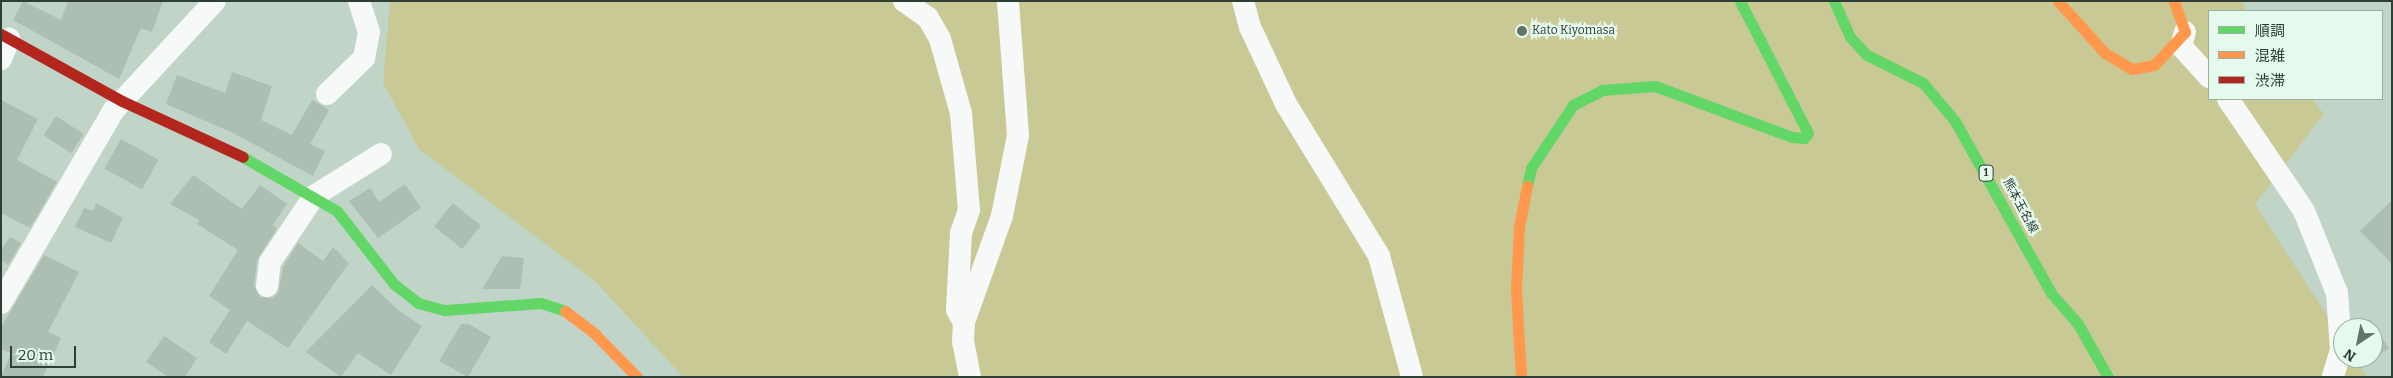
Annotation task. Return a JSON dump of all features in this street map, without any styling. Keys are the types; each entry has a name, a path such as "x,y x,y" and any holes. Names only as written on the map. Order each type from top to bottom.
{"street":[{"path":"1,303 113,111 215,1"},
{"path":"327,94 364,58 369,32 359,1"},
{"path":"904,1 928,18 940,39 961,113 969,210 961,233 957,310 964,322"},
{"path":"970,377 963,342 964,322 1002,216 1018,135 1008,1"},
{"path":"1243,1 1250,27 1286,104 1379,256 1412,377"},
{"path":"1521,377 1516,290 1519,227 1531,168 1573,105 1602,90 1655,86 1792,137 1804,138 1808,134 1740,1"},
{"name":"熊本玉名線","path":"1834,1 1850,37 1867,55 1884,67 1923,83 1955,121 2050,293 2078,324 2108,377"},
{"path":"2058,1 2105,53 2132,69 2154,65 2185,32"},
{"path":"2174,1 2185,32 2181,46 2208,77"},
{"path":"4,44 122,102 265,167 314,196 336,211 394,284 418,303 445,310 540,303 564,310 596,334 637,377"},
{"path":"2229,100 2304,211 2337,293 2341,350 2333,377"},
{"path":"267,286 270,262 314,196 381,154"}],"green space":[{"path":"390,1 2244,1 2245,10 2208,10 2208,100 2313,100 2324,114 2255,204 2333,325 2333,368 2361,368 2367,377 683,377 596,282 419,149 383,83"}],"building":[{"path":"23,1 61,20 68,1 163,1 152,32 141,28 119,79 13,20"},
{"path":"232,72 272,86 261,120 292,135 312,100 329,110 310,144 325,151 313,176 231,132 166,104 177,75 225,93"},
{"path":"1,100 38,119 17,160 57,182 30,228 1,213"},
{"path":"56,116 84,134 71,153 43,135"},
{"path":"121,139 159,160 142,190 105,169"},
{"path":"193,175 242,209 260,185 287,204 273,225 277,228 257,260 254,285 260,297 272,298 278,294 283,267 298,243 323,261 333,247 349,263 288,348 247,321 226,354 209,342 230,310 209,296 238,250 197,224 199,220 170,204"},
{"path":"405,184 421,208 378,238 349,201 370,188 379,202"},
{"path":"2392,200 2392,264 2360,231"},
{"path":"96,203 123,218 111,243 75,227 84,208 93,211"},
{"path":"453,203 481,226 462,249 434,226"},
{"path":"10,237 21,243 8,265 1,260 1,250"},
{"path":"44,255 79,272 48,332 61,338 43,377 1,377 11,353 1,349 1,327"},
{"path":"502,256 524,258 520,289 482,289"},
{"path":"372,285 398,310 422,326 391,375 358,353 341,377 306,352"},
{"path":"461,324 469,324 491,337 468,377 439,361"},
{"path":"164,336 197,358 185,377 168,377 146,362"},
{"path":"2383,339 2389,348 2383,353"}],"traffic: fast":[{"path":"1527,186 1531,168 1573,105 1602,90 1655,86 1792,137 1804,138 1808,133 1740,1"},
{"path":"1834,1 1850,37 1867,55 1923,83 1955,121 2051,293 2078,324 2108,377"},
{"path":"243,157 337,211 394,284 418,303 445,310 541,303 565,311"}],"traffic: slow":[{"path":"2058,1 2105,53 2132,69 2154,65 2185,32 2174,1"},
{"path":"1521,377 1516,290 1519,227 1527,186"},
{"path":"565,311 595,334 637,377"}],"traffic: jam":[{"path":"1,34 122,101 243,157"}],"place":[{"name":"Kato Kiyomasa","path":"1522,31"}]}
